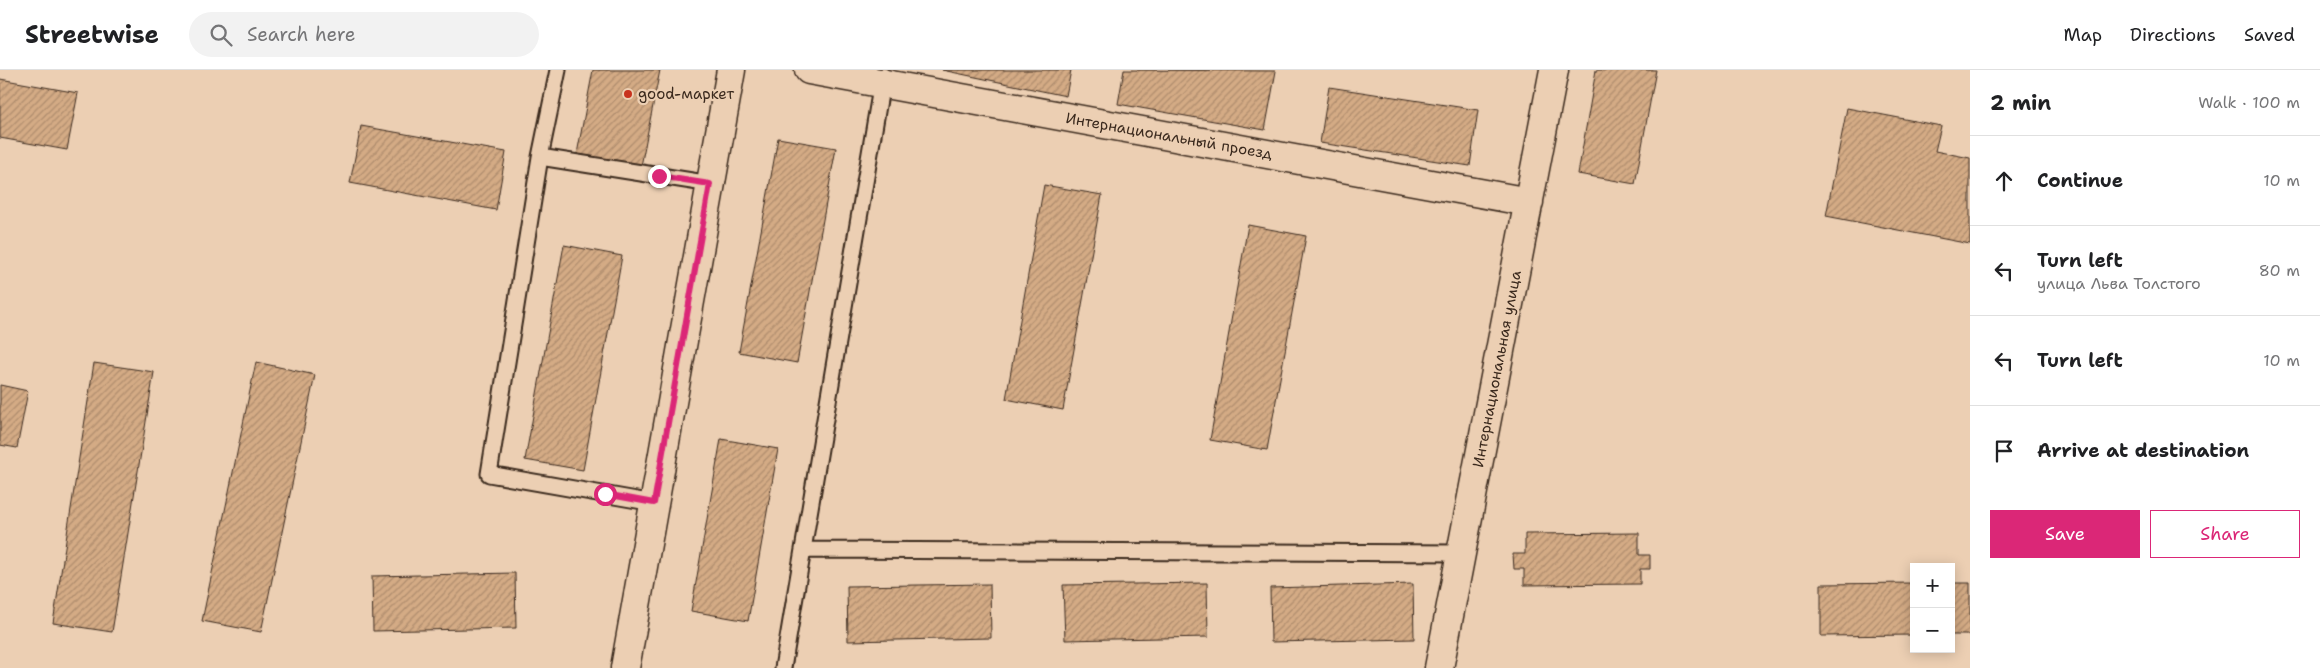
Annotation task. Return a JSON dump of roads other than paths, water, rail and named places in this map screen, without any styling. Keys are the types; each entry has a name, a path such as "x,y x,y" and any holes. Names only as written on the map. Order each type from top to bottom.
{"street":[{"path":"625,668 730,70"},
{"name":"Интернациональный проезд","path":"809,70 883,77 1529,202"},
{"name":"Интернациональная улица","path":"1439,668 1554,70"}],"lane":[{"path":"558,70 540,157 489,474 654,503"},
{"path":"783,668 883,77"},
{"path":"540,157 710,184"},
{"path":"804,550 1461,553"}],"place":[{"name":"good-маркет","path":"628,94"}]}
